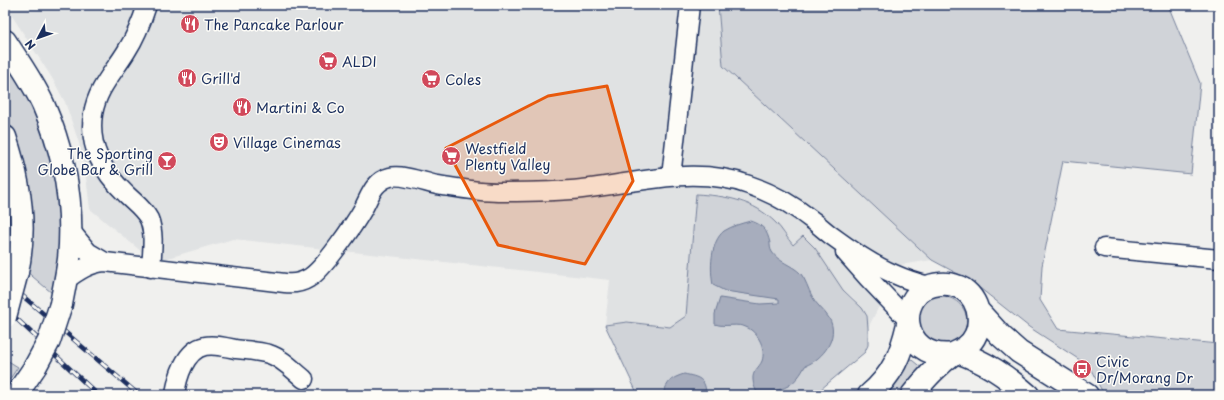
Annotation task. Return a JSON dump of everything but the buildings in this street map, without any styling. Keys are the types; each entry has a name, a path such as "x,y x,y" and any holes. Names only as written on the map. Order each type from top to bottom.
{"main road":[{"path":"5,41 30,80 42,102 52,126 64,174 68,200 70,230 66,280 61,304 49,341 17,394"},
{"path":"5,137 13,160 18,184 22,234 20,260 10,304 5,317"},
{"path":"869,395 882,383 896,363 903,346 908,322 908,311 914,299 922,290 929,286 944,283 960,287 972,298 979,312 1001,336 1019,352 1087,395"},
{"path":"912,395 940,364 966,347 973,340 979,322 979,312"},
{"path":"908,322 914,339 924,349 934,354 944,355 956,353 992,367 1028,395"}],"street":[{"path":"147,5 126,52 102,86 93,112 92,129 98,157 106,172 116,184 142,209 148,219 152,237 151,268"},
{"path":"671,177 690,5"},
{"path":"66,280 77,271 95,263 105,262 291,283 302,282 312,277 321,268 359,216 372,189 390,177 401,177 437,185 498,192 567,191 671,177 715,177 746,184 766,191 786,201 814,221 831,236 908,322"},
{"path":"70,230 88,252 105,262"},
{"path":"831,236 885,270 903,278 929,286"},
{"path":"1104,248 1219,259"},
{"path":"175,395 184,364 189,356 197,349 204,346 220,346 270,354 278,358 304,378"}],"highlighted area":[{"path":"607,86 633,181 585,264 498,245 446,148 548,96"}],"shaded area":[{"name":"Westfield Plenty Valley","path":"5,5 718,5 723,66 932,260 900,265 868,328 867,316 853,298 843,290 815,248 804,236 793,245 777,224 744,201 718,195 696,194 686,316 670,327 627,322 605,325 610,280 233,239 154,262 90,209 85,169 79,143 65,102 52,78"},
{"path":"718,5 1168,5 1200,83 1191,174 1063,161 1042,266 1040,300 1058,329 1219,344 1219,395 1109,395 1102,391 1089,366 1029,327 971,281 932,260 723,66"},
{"path":"5,54 41,120 59,185 61,249 52,293 26,271 12,134 5,119"},
{"path":"696,194 729,198 749,204 767,215 776,223 793,245 803,236 815,248 843,290 862,308 867,316 868,345 865,352 814,395 638,395 605,325 627,322 670,327 686,316"},
{"path":"939,295 950,298 958,303 964,310 966,318 966,326 963,334 956,341 946,346 922,337 917,315 919,308 922,305"},
{"path":"907,356 923,369 902,395 880,395"},
{"path":"5,359 18,367 5,386"}],"water":[{"path":"751,221 759,224 766,231 772,252 801,274 814,299 827,315 832,325 831,340 823,353 812,363 805,366 802,372 791,384 773,393 772,395 758,395 754,384 753,377 762,361 763,356 761,342 755,334 748,328 740,325 715,324 715,314 720,298 760,304 779,303 779,299 725,291 713,285 711,264 716,242 719,236 730,228"},
{"path":"684,374 700,379 705,385 706,395 662,395 670,381 675,377"}],"railway":[{"path":"5,281 139,395"},
{"path":"5,308 98,395"}],"place":[{"name":"The Pancake Parlour","path":"190,24"},
{"name":"ALDI","path":"328,61"},
{"name":"Grill'd","path":"187,78"},
{"name":"Coles","path":"431,79"},
{"name":"Martini & Co","path":"242,107"},
{"name":"Village Cinemas","path":"219,142"},
{"name":"Westfield Plenty Valley","path":"451,156"},
{"name":"The Sporting Globe Bar & Grill","path":"167,161"},
{"name":"Civic Dr/Morang Dr","path":"1082,369"}]}
